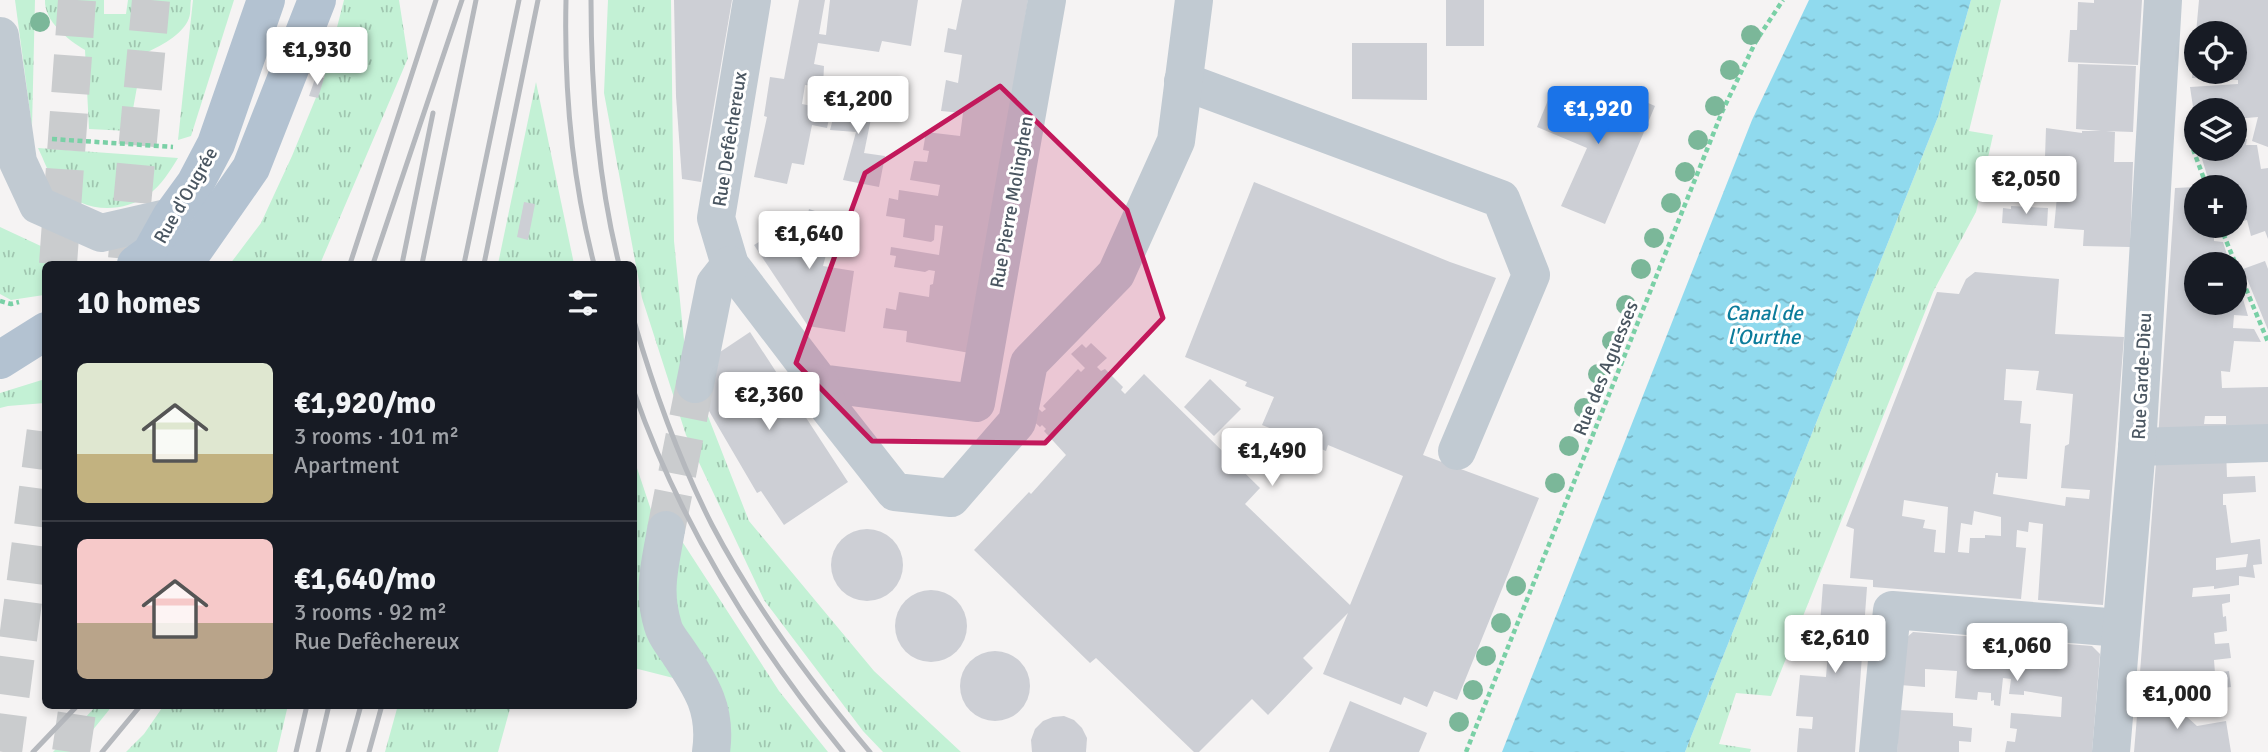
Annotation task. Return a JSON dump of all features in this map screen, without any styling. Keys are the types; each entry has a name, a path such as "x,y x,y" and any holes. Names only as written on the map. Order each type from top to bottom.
{"main road":[{"name":"Rue d'Ougrée","path":"140,261 151,253 171,217 195,184 216,144 266,0"},
{"name":"Rue d'Ougrée","path":"186,261 251,168 317,0"},
{"path":"0,360 42,334"},
{"path":"0,360 42,349"}],"street":[{"name":"Rue Defêchereux","path":"752,0 716,218 730,265 820,383 829,408 895,492 951,498 1017,422 1029,363 1116,274 1176,141 1183,81"},
{"name":"Rue Pierre Molinghen","path":"820,383 976,403 1047,0"},
{"path":"1194,0 1183,81 1501,199 1531,275 1457,451"},
{"name":"Rue Garde-Dieu","path":"2111,752 2137,447 2163,0"},
{"path":"0,36 18,162 38,205 101,233 171,217"},
{"path":"695,384 715,284 730,265"},
{"path":"2137,447 2268,443"},
{"path":"666,530 656,591 663,629 701,685 711,710 712,752"},
{"path":"1878,752 1892,610 2121,628"}],"path":[{"name":"Rue des Aguesses","path":"1466,752 1722,112 1756,41 1783,0"},
{"path":"42,139 174,147"},
{"path":"2225,238 2268,342"}],"highlighted area":[{"path":"1000,86 1127,210 1163,318 1045,443 872,441 796,363 865,173"}],"green space":[{"path":"15,0 35,0 32,127"},
{"path":"45,0 104,0 104,14 126,14 128,0 191,0 189,18 182,30 143,54 129,131 89,129 85,50 71,41 53,22 48,15"},
{"path":"193,0 234,0 191,136 178,140"},
{"path":"344,0 399,0 408,58 321,261 232,261 261,223 324,78"},
{"path":"608,0 671,0 674,241 686,360 749,521 874,671 961,752 883,752 863,731 764,600 686,435 642,298 604,93"},
{"path":"1971,0 2001,0 1969,131 1993,135 1976,212 1933,292 1771,696 1736,693 1719,744 1751,749 1750,752 1685,752 1938,117"},
{"path":"536,82 573,261 499,261"},
{"path":"38,148 178,158 161,183 148,195 125,206 101,208 89,206 67,195 49,173"},
{"path":"0,227 73,261 42,261 42,295 11,300 0,294"},
{"path":"42,380 42,403 0,408 0,393"},
{"path":"637,468 657,528 676,532 779,691 828,752 724,752 701,685 637,669"},
{"path":"93,709 110,709 75,752 53,752"},
{"path":"161,709 287,709 277,752 126,752 144,734"},
{"path":"397,709 510,709 498,752 385,752"}],"water":[{"name":"Canal de l'Ourthe","path":"1809,0 1971,0 1938,117 1685,752 1502,752 1752,120"}],"building":[{"path":"674,0 732,0 701,182 682,179 676,96"},
{"path":"799,0 825,0 819,34 826,35 830,0 918,0 911,46 882,41 879,52 818,43 814,64 824,66 823,87 805,85 802,104 831,110 827,128 812,125 804,165 792,163 787,184 754,177 767,117 764,116 770,77 784,79"},
{"path":"962,0 1028,0 970,353 906,342 907,331 883,328 886,308 896,310 899,292 929,297 930,285 933,284 935,271 894,267 896,256 890,255 891,247 939,255 943,226 935,225 934,240 931,242 903,237 905,219 886,216 889,198 898,200 899,190 938,196 940,185 910,180 914,161 927,162 929,151 923,150 926,132 960,136 963,113 941,111 946,80 958,83 962,55 944,52 948,28 956,30"},
{"path":"1446,0 1484,0 1484,46 1446,46"},
{"path":"2094,0 2142,0 2138,65 2068,62 2070,30 2077,30 2078,2 2094,3"},
{"path":"2199,0 2268,0 2268,147 2252,141 2258,117 2247,118 2247,98 2192,98 2190,87 2247,84 2247,21 2197,21"},
{"path":"1352,43 1427,43 1427,100 1352,99"},
{"path":"2078,64 2136,66 2133,132 2106,131 2115,132 2114,162 2133,162 2130,247 2083,246 2084,230 2054,228 2058,186 2044,186 2046,128 2082,133 2101,131 2076,129"},
{"path":"316,76 324,78 318,98 309,96"},
{"path":"1612,87 1655,106 1605,224 1561,206 1587,148 1537,127 1553,88 1602,109"},
{"path":"841,88 867,91 865,98 875,99 864,153 885,156 879,187 843,180 856,132 830,130"},
{"path":"2247,145 2257,145 2261,169 2268,168 2268,239 2265,231 2251,236 2247,220 2247,175 2207,175 2203,161 2247,161"},
{"path":"1254,182 1496,278 1423,455 1539,498 1457,700 1434,691 1427,707 1404,697 1401,705 1323,674 1348,613 1303,658 1313,668 1268,715 1252,699 1199,752 1194,752 1096,658 1090,663 974,550 1066,455 1044,431 1046,429 1030,418 1039,409 1042,412 1046,409 1043,406 1078,369 1081,372 1085,368 1071,354 1082,344 1086,348 1091,343 1107,358 1097,367 1101,371 1105,369 1123,387 1121,390 1125,394 1144,374 1260,488 1245,504 1350,605 1403,476 1328,445 1326,451 1262,425 1274,397 1245,386 1247,382 1185,357"},
{"path":"2175,188 2184,188 2184,238 2214,238 2214,241 2223,242 2226,252 2184,252 2184,315 2234,315 2233,328 2254,329 2261,342 2234,341 2230,372 2221,371 2222,388 2268,387 2268,439 2158,439","holes":["2205,416 2226,416 2226,424 2204,424"]},
{"path":"524,202 535,204 528,240 517,237"},
{"path":"2011,206 2048,208 2047,226 2002,223 2003,208 2011,209"},
{"path":"809,209 818,212 816,220 834,225 823,266 854,271 845,332 808,326 754,245 767,237 771,238 776,220 796,225 797,216 807,218"},
{"path":"2265,261 2268,269 2268,330 2247,279 2247,268"},
{"path":"1975,272 2059,279 2055,334 2124,337 2103,605 2038,600 2043,524 2029,522 2028,532 2017,530 2016,547 2026,548 2021,599 1873,587 1873,580 1850,578 1854,529 1846,526 1937,292 1959,294 1966,279","holes":["2006,369 2039,371 2036,390 2073,394 2069,444 2065,446 2061,488 2090,490 2089,499 2066,497 2065,506 1993,494 1996,473 1998,477 2027,479 2031,424 2020,423 2022,401 2004,400","1904,500 1948,507 1945,553 1934,552 1936,530 1923,528 1925,520 1902,516","1974,511 2001,517 2001,536 1970,538 1969,553 1958,552 1961,523 1972,525"]},
{"path":"750,332 848,482 784,525 761,491 757,493 702,399 720,352"},
{"path":"1210,379 1241,409 1214,436 1184,407"},
{"path":"2157,449 2226,449 2227,477 2255,476 2256,492 2223,494 2231,543 2260,539 2262,564 2253,565 2255,578 2239,576 2239,585 2214,589 2214,586 2193,588 2192,597 2230,594 2230,602 2222,604 2227,631 2214,633 2215,644 2229,643 2231,658 2214,660 2215,673 2229,671 2231,687 2138,699","holes":["2248,554 2246,567 2216,570 2216,558"]},
{"path":"874,529 893,539 901,551 901,579 893,591 881,599 860,601 841,591 833,579 831,558 841,539 853,531"},
{"path":"1823,584 1867,587 1855,752 1797,752 1799,728 1812,729 1813,717 1796,716 1800,675 1826,677 1829,638 1819,638"},
{"path":"931,590 951,596 961,606 967,626 961,646 951,656 931,662 911,656 901,646 895,626 901,606 911,596"},
{"path":"1913,632 2092,646 2100,654 2092,752 2005,752 2007,741 2015,742 2017,729 2010,728 2011,713 2061,717 2062,697 2024,691 2024,695 2009,694 2011,679 2003,678 2000,706 1994,705 1994,700 1991,701 1991,693 1978,692 1977,700 1955,698 1957,671 1925,669 1925,687 1900,685 1905,639"},
{"path":"995,651 1020,661 1030,686 1020,711 995,721 970,711 960,686 970,661"},
{"path":"2185,699 2187,717 2197,726 2226,721 2231,752 2134,752 2138,704"},
{"path":"1350,701 1427,733 1419,752 1329,752"},
{"path":"1899,710 1953,713 1953,726 1972,728 1971,742 1959,741 1959,752 1897,752"},
{"path":"1064,716 1074,720 1082,728 1087,738 1086,752 1032,752 1031,740 1035,729 1043,721"}],"tunnel":[{"path":"58,261 77,0"},
{"path":"127,259 151,0"},
{"path":"666,530 695,384"},
{"path":"3,752 42,459"},
{"path":"71,752 77,709"}],"railway":[{"path":"351,261 436,0"},
{"path":"374,261 462,0"},
{"path":"423,261 476,0"},
{"path":"465,261 519,0"},
{"path":"485,261 538,0"},
{"path":"566,0 566,66 571,133 580,199 593,261"},
{"path":"591,0 597,133 606,200 618,261"},
{"path":"403,261 433,113"},
{"path":"637,331 668,424 712,525 746,585 785,643 870,752"},
{"path":"637,400 674,489 723,581 780,669 843,752"},
{"path":"33,752 74,709"},
{"path":"102,752 138,709"},
{"path":"296,752 306,709"},
{"path":"318,752 328,709"},
{"path":"348,752 360,709"},
{"path":"369,752 381,709"}]}
